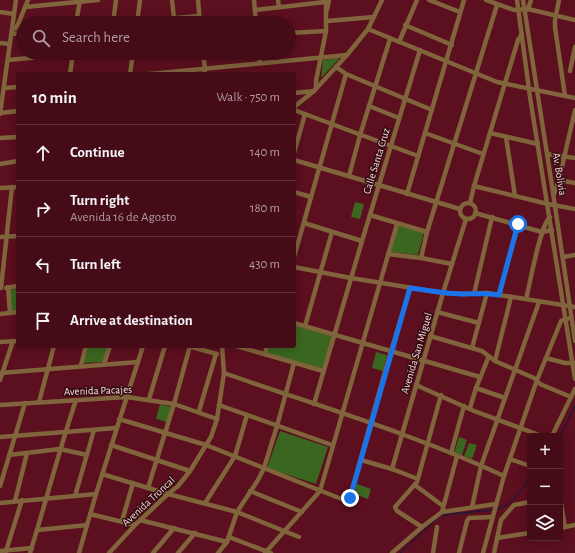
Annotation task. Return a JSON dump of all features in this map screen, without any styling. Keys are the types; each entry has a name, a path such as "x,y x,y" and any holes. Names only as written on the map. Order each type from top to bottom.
{"street":[{"path":"16,0 0,114 16,111"},
{"path":"21,16 28,0"},
{"path":"25,7 98,0"},
{"path":"114,16 116,0"},
{"path":"138,16 140,0"},
{"path":"172,0 174,16"},
{"path":"198,0 199,16"},
{"path":"254,0 255,16"},
{"path":"278,0 279,7"},
{"path":"296,106 315,89 347,55 368,29 382,0"},
{"path":"399,42 418,0"},
{"path":"429,0 460,12"},
{"path":"407,194 464,0"},
{"path":"486,0 509,9 526,9 575,20"},
{"name":"Av. Bolivia","path":"517,0 529,88 565,319 574,363 575,379"},
{"name":"Av. Bolivia","path":"523,0 526,9 537,90 572,307 571,318 575,341"},
{"path":"526,9 531,0"},
{"path":"559,0 555,28 565,96"},
{"path":"77,16 80,1"},
{"path":"254,10 279,7 300,2 327,1 326,31 315,89"},
{"path":"420,258 496,5"},
{"path":"0,12 14,14"},
{"path":"327,21 374,17"},
{"path":"406,25 452,45"},
{"path":"12,31 16,28"},
{"path":"368,29 475,74 504,84 575,98"},
{"path":"12,31 16,32"},
{"path":"296,33 326,31"},
{"path":"470,203 504,84 518,40 522,34"},
{"path":"349,176 360,135 390,39"},
{"path":"0,43 10,44"},
{"path":"562,69 573,71 575,47"},
{"name":"Calle Santa Cruz","path":"314,404 404,99 420,50"},
{"path":"181,72 205,71 260,63 347,55"},
{"path":"8,60 16,59"},
{"path":"70,72 72,60"},
{"path":"130,72 132,60"},
{"path":"204,60 205,71"},
{"path":"336,67 346,74 432,110"},
{"path":"297,237 304,223 346,74"},
{"path":"0,75 6,76"},
{"path":"4,88 16,87"},
{"path":"296,92 315,89"},
{"path":"369,106 399,118"},
{"path":"296,109 332,125 418,156"},
{"path":"554,194 559,180 563,156 575,110"},
{"path":"296,146 305,114"},
{"path":"425,133 483,154"},
{"path":"490,133 538,144"},
{"path":"0,138 16,137"},
{"path":"506,137 514,196"},
{"path":"548,154 575,158"},
{"path":"0,164 16,161"},
{"path":"296,161 460,209"},
{"path":"559,180 575,183"},
{"path":"474,186 555,206 575,209"},
{"path":"12,187 1,288 16,286"},
{"path":"0,188 16,187"},
{"path":"296,193 311,197"},
{"path":"470,203 475,208 475,213 473,217 466,219 460,214 460,209 462,205 470,203"},
{"path":"475,213 542,232 552,230"},
{"path":"370,215 427,232"},
{"path":"526,300 542,232 546,220 550,217"},
{"path":"474,294 492,218"},
{"name":"Avenida San Miguel","path":"392,469 437,312 466,219"},
{"path":"304,223 362,240"},
{"path":"140,520 228,540 267,552 302,512 320,491 332,445 398,224"},
{"path":"499,295 518,224"},
{"path":"305,326 332,232"},
{"path":"0,237 16,236"},
{"path":"388,254 452,264"},
{"path":"563,257 575,255"},
{"path":"296,267 443,293 487,293 572,307"},
{"path":"8,288 10,313"},
{"path":"119,419 206,445 320,491 344,500 349,499 410,288"},
{"path":"472,348 487,293"},
{"path":"495,361 511,296"},
{"path":"472,507 481,466 540,302"},
{"path":"0,314 16,312"},
{"path":"437,312 479,323"},
{"path":"483,553 504,476 537,380 561,321 571,318"},
{"path":"296,324 480,377"},
{"path":"430,336 482,351 495,361 537,380 540,384 571,397"},
{"path":"0,342 15,341 1,372 0,380"},
{"path":"39,402 53,348"},
{"path":"81,365 85,348"},
{"path":"104,364 109,348"},
{"path":"79,553 116,428 128,397 142,348"},
{"path":"149,399 164,348"},
{"path":"148,488 174,404 188,348"},
{"path":"196,348 223,356"},
{"name":"Avenida Troncal","path":"109,553 140,520 178,486 190,471 206,445 214,430 217,419 224,373 222,348"},
{"path":"243,348 324,371"},
{"path":"265,354 266,348"},
{"path":"199,412 216,354"},
{"path":"470,408 480,377 489,356"},
{"path":"546,358 574,363"},
{"path":"1,372 138,362"},
{"path":"218,553 228,540 237,512 264,468 294,363"},
{"path":"224,373 402,433 504,476"},
{"path":"416,385 497,420 534,433"},
{"path":"476,388 505,398"},
{"path":"553,433 575,390"},
{"path":"422,527 395,509 415,485 418,479 441,395"},
{"name":"Avenida Pacajes","path":"0,405 128,397 174,404 217,419"},
{"path":"0,551 31,550 65,432 76,400"},
{"path":"0,486 3,467 10,455 25,403"},
{"path":"219,405 332,445"},
{"path":"451,453 464,406"},
{"path":"205,503 235,456 247,415"},
{"path":"0,437 116,428"},
{"path":"75,496 94,430"},
{"path":"111,445 190,471"},
{"path":"10,455 60,449 87,455"},
{"path":"15,501 27,453"},
{"path":"442,512 457,456"},
{"path":"510,458 527,465"},
{"path":"361,460 392,469 418,479"},
{"path":"102,474 168,494 237,512 299,538"},
{"path":"122,521 133,483"},
{"path":"415,485 443,506"},
{"path":"250,491 302,512"},
{"path":"0,503 96,494"},
{"path":"6,551 22,500"},
{"path":"494,553 501,520 511,508 518,504 527,502"},
{"path":"392,553 442,512 472,507 482,507 494,510"},
{"path":"459,553 469,518 494,510"},
{"path":"90,514 135,525"},
{"path":"38,530 87,525"},
{"path":"563,527 575,525"},
{"path":"433,553 437,527"},
{"path":"153,553 174,528"},
{"path":"178,553 195,533"},
{"path":"497,538 527,533"}],"green space":[{"path":"339,59 321,77 323,60"},
{"path":"355,202 364,204 360,219 351,217"},
{"path":"398,226 424,232 418,255 391,252"},
{"path":"16,289 16,311 11,311 9,290"},
{"path":"296,326 332,336 323,369 267,354 268,348 296,348"},
{"path":"87,348 108,348 104,362 83,363"},
{"path":"376,352 387,355 383,371 372,368"},
{"path":"160,404 171,407 167,422 156,419"},
{"path":"280,431 328,447 316,484 267,468"},
{"path":"459,437 467,440 462,455 454,453"},
{"path":"469,443 477,445 472,459 464,456"},
{"path":"357,484 371,489 368,499 354,494"}],"waterway":[{"path":"562,433 575,406"},
{"path":"496,509 507,505 520,492 527,482"},
{"path":"400,553 441,515 493,510"}],"route":[{"path":"350,498 410,288 443,293 487,293 499,295 518,224"}]}
